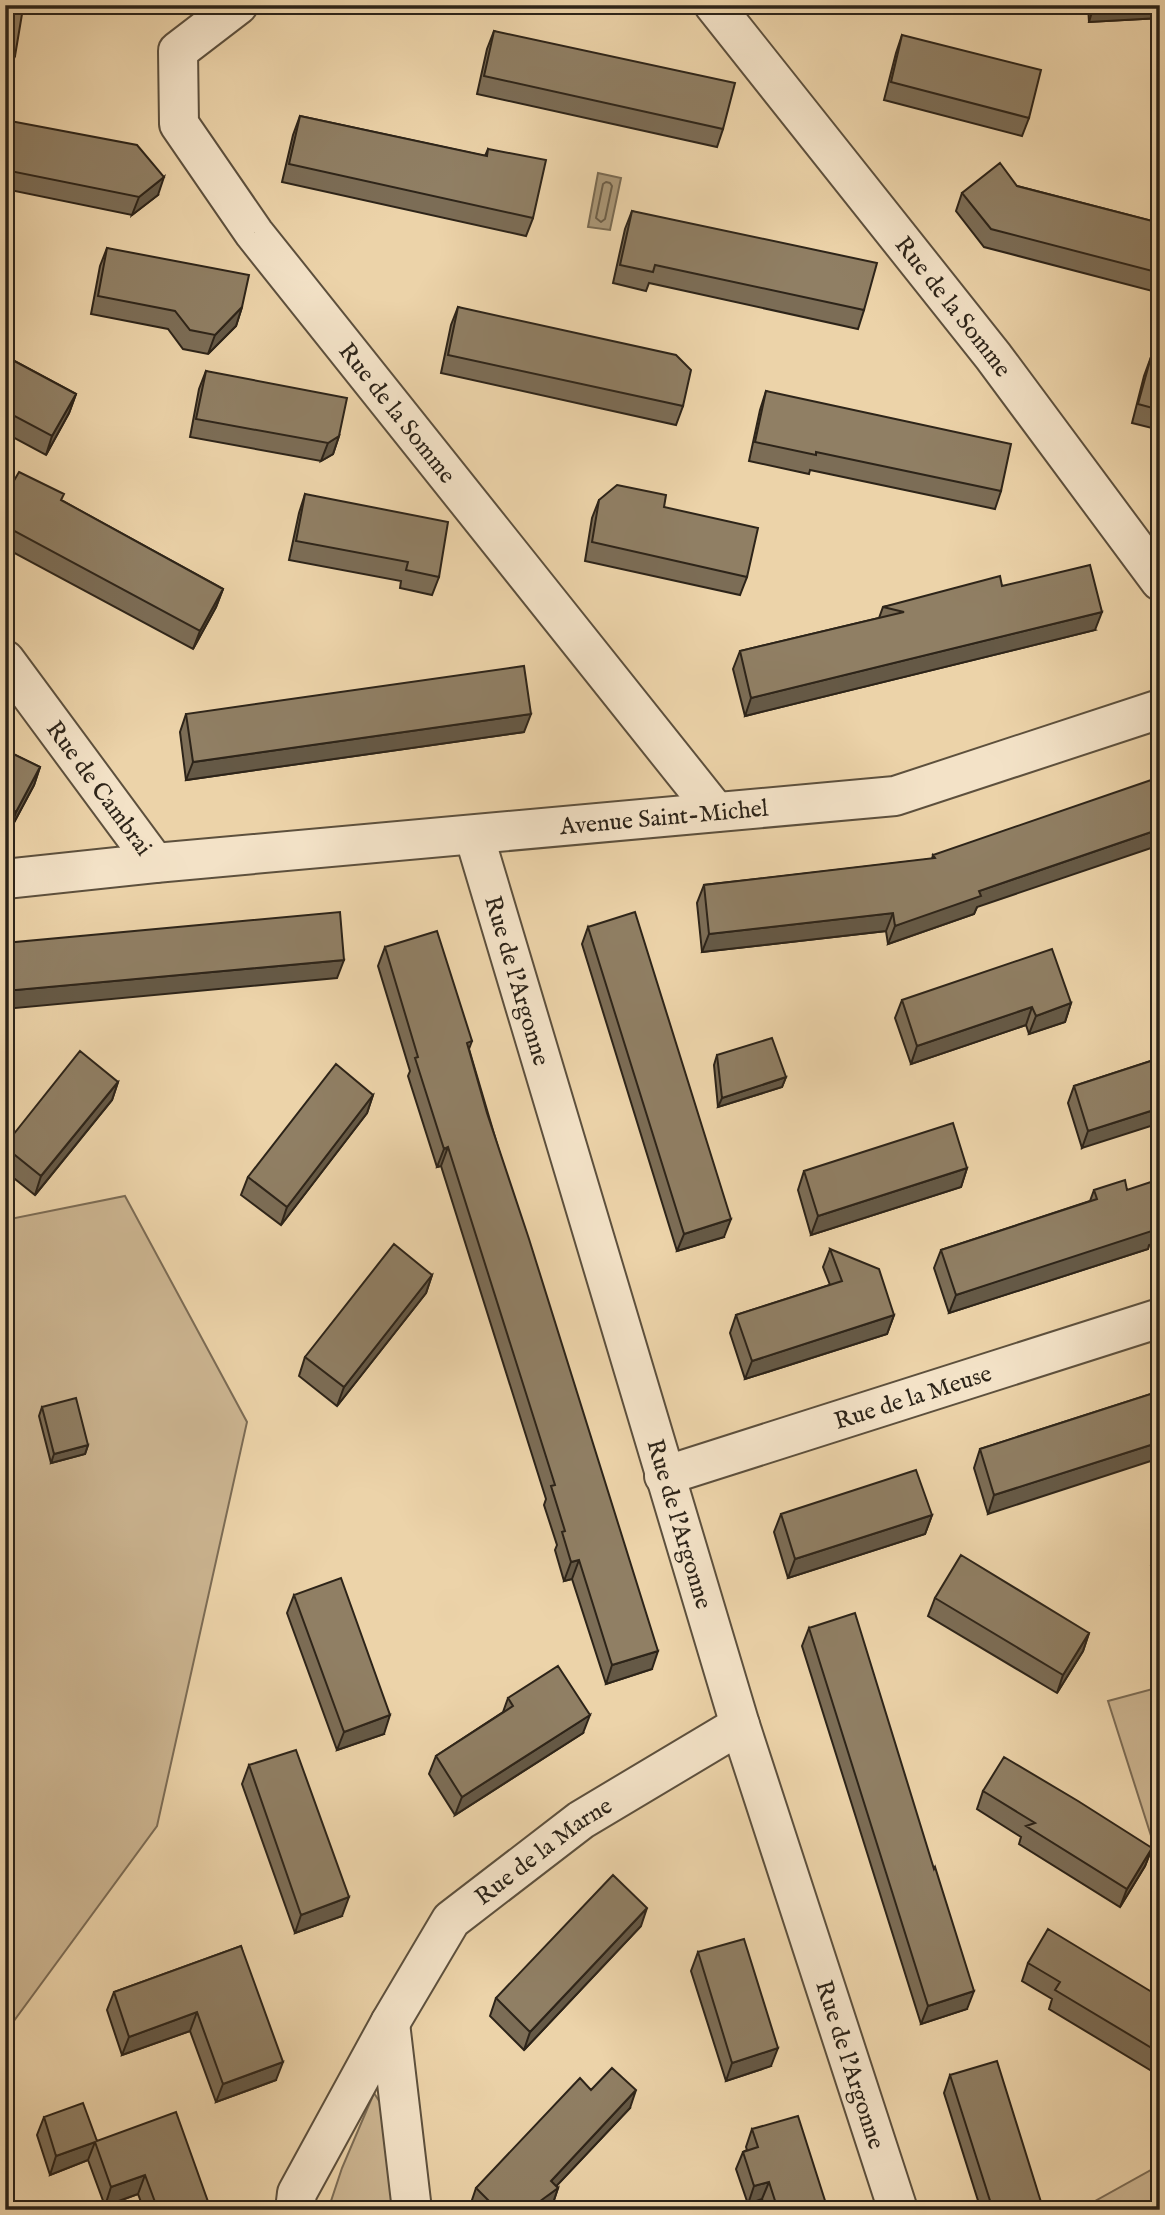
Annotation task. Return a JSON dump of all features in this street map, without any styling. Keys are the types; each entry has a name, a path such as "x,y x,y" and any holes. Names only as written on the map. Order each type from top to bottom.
{"street":[{"name":"Rue de la Somme","path":"238,5 178,51 179,124 254,233 716,812"},
{"name":"Rue de la Somme","path":"714,5 993,356 1160,581"},
{"name":"Rue de Cambrai","path":"5,660 155,863"},
{"name":"Avenue Saint-Michel","path":"155,863 895,796 1160,709"},
{"name":"Rue de l'Argonne","path":"474,835 740,1725 898,2210"},
{"name":"Rue de Cambrai","path":"5,879 155,863"},
{"name":"Rue de la Meuse","path":"664,1476 1160,1318"},
{"name":"Rue de la Marne","path":"295,2210 296,2193 390,2022 451,1920 581,1819 740,1725"},
{"path":"390,2022 411,2210"}],"shaded area":[{"path":"125,1196 247,1422 157,1826 5,2033 5,1220"},
{"path":"1160,1687 1160,1864 1108,1701"},
{"path":"374,2093 390,2118 399,2210 328,2210 342,2168"},
{"path":"1160,2165 1160,2210 1079,2210"}],"water":[{"path":"598,173 621,178 610,230 588,227"}],"building":[{"path":"5,5 23,8 15,56 5,54"},
{"path":"1092,5 1160,5 1160,9 1092,12"},
{"path":"494,31 735,83 723,129 484,76"},
{"path":"902,35 1041,70 1029,118 891,82"},
{"path":"300,116 487,156 488,149 546,160 533,218 289,164"},
{"path":"5,120 137,145 164,177 139,197 5,170"},
{"path":"1000,163 1017,186 1160,223 1160,273 991,229 962,193"},
{"path":"632,211 877,263 864,310 655,265 653,272 620,265"},
{"path":"107,248 249,275 242,307 215,335 190,330 175,311 98,296"},
{"path":"458,307 676,355 691,370 683,406 448,355"},
{"path":"5,356 76,394 52,436 5,411"},
{"path":"1151,357 1160,360 1160,410 1138,404"},
{"path":"206,371 347,398 339,436 328,443 196,419"},
{"path":"766,391 1011,444 1001,491 816,452 816,455 755,442"},
{"path":"19,472 64,494 61,500 223,589 200,631 5,526 5,496"},
{"path":"617,485 666,495 664,507 758,528 747,577 592,542 599,500"},
{"path":"305,494 448,522 439,577 406,570 408,562 296,541"},
{"path":"1090,565 1102,612 751,698 740,651 904,612 883,607 1000,576 1002,586"},
{"path":"524,666 531,714 193,762 186,714"},
{"path":"5,750 40,767 16,812 5,806"},
{"path":"1160,777 1160,829 979,891 981,896 895,926 893,913 709,934 704,885 935,858 933,855"},
{"path":"340,912 344,960 5,991 5,943"},
{"path":"635,912 731,1219 684,1234 588,927"},
{"path":"437,931 472,1041 467,1043 487,1113 658,1651 612,1665 579,1560 571,1562 551,1486 555,1485 448,1147 444,1149 415,1058 418,1057 385,947"},
{"path":"1052,949 1071,1003 1036,1016 1032,1007 917,1046 902,1000"},
{"path":"772,1038 786,1077 722,1098 717,1055"},
{"path":"80,1051 118,1082 41,1176 5,1145"},
{"path":"1160,1058 1160,1108 1088,1131 1074,1086"},
{"path":"336,1064 373,1095 287,1207 248,1177"},
{"path":"953,1123 967,1168 818,1216 804,1171"},
{"path":"1160,1179 1160,1226 1154,1228 1155,1230 956,1295 941,1250 1097,1199 1094,1190 1125,1180 1127,1190"},
{"path":"394,1244 432,1275 344,1387 305,1357"},
{"path":"830,1249 879,1269 894,1315 752,1361 736,1315 842,1281"},
{"path":"1160,1391 1160,1442 994,1495 980,1449"},
{"path":"76,1398 88,1445 54,1454 42,1407"},
{"path":"916,1470 932,1515 795,1559 781,1514"},
{"path":"961,1555 1089,1633 1063,1675 935,1598"},
{"path":"341,1578 390,1715 344,1732 294,1595"},
{"path":"855,1613 974,1991 928,2006 809,1628"},
{"path":"558,1666 590,1715 462,1797 436,1756 513,1706 508,1698"},
{"path":"296,1750 349,1897 301,1915 249,1765"},
{"path":"1004,1757 1152,1848 1127,1889 1026,1826 1035,1823 983,1791"},
{"path":"613,1875 647,1908 530,2032 496,1998"},
{"path":"1048,1929 1160,1997 1160,2053 1055,1990 1060,1982 1028,1963"},
{"path":"744,1939 778,2048 732,2063 698,1952"},
{"path":"241,1946 283,2062 223,2084 197,2012 129,2037 114,1992"},
{"path":"997,2061 1041,2202 1016,2210 993,2210 950,2075"},
{"path":"612,2068 636,2090 551,2181 558,2188 528,2210 498,2210 476,2188 580,2078 591,2090"},
{"path":"83,2103 97,2141 176,2112 211,2210 158,2210 145,2175 111,2187 95,2142 56,2156 44,2117"},
{"path":"798,2116 828,2210 778,2210 769,2182 754,2186 743,2152 758,2147 752,2129"}]}
